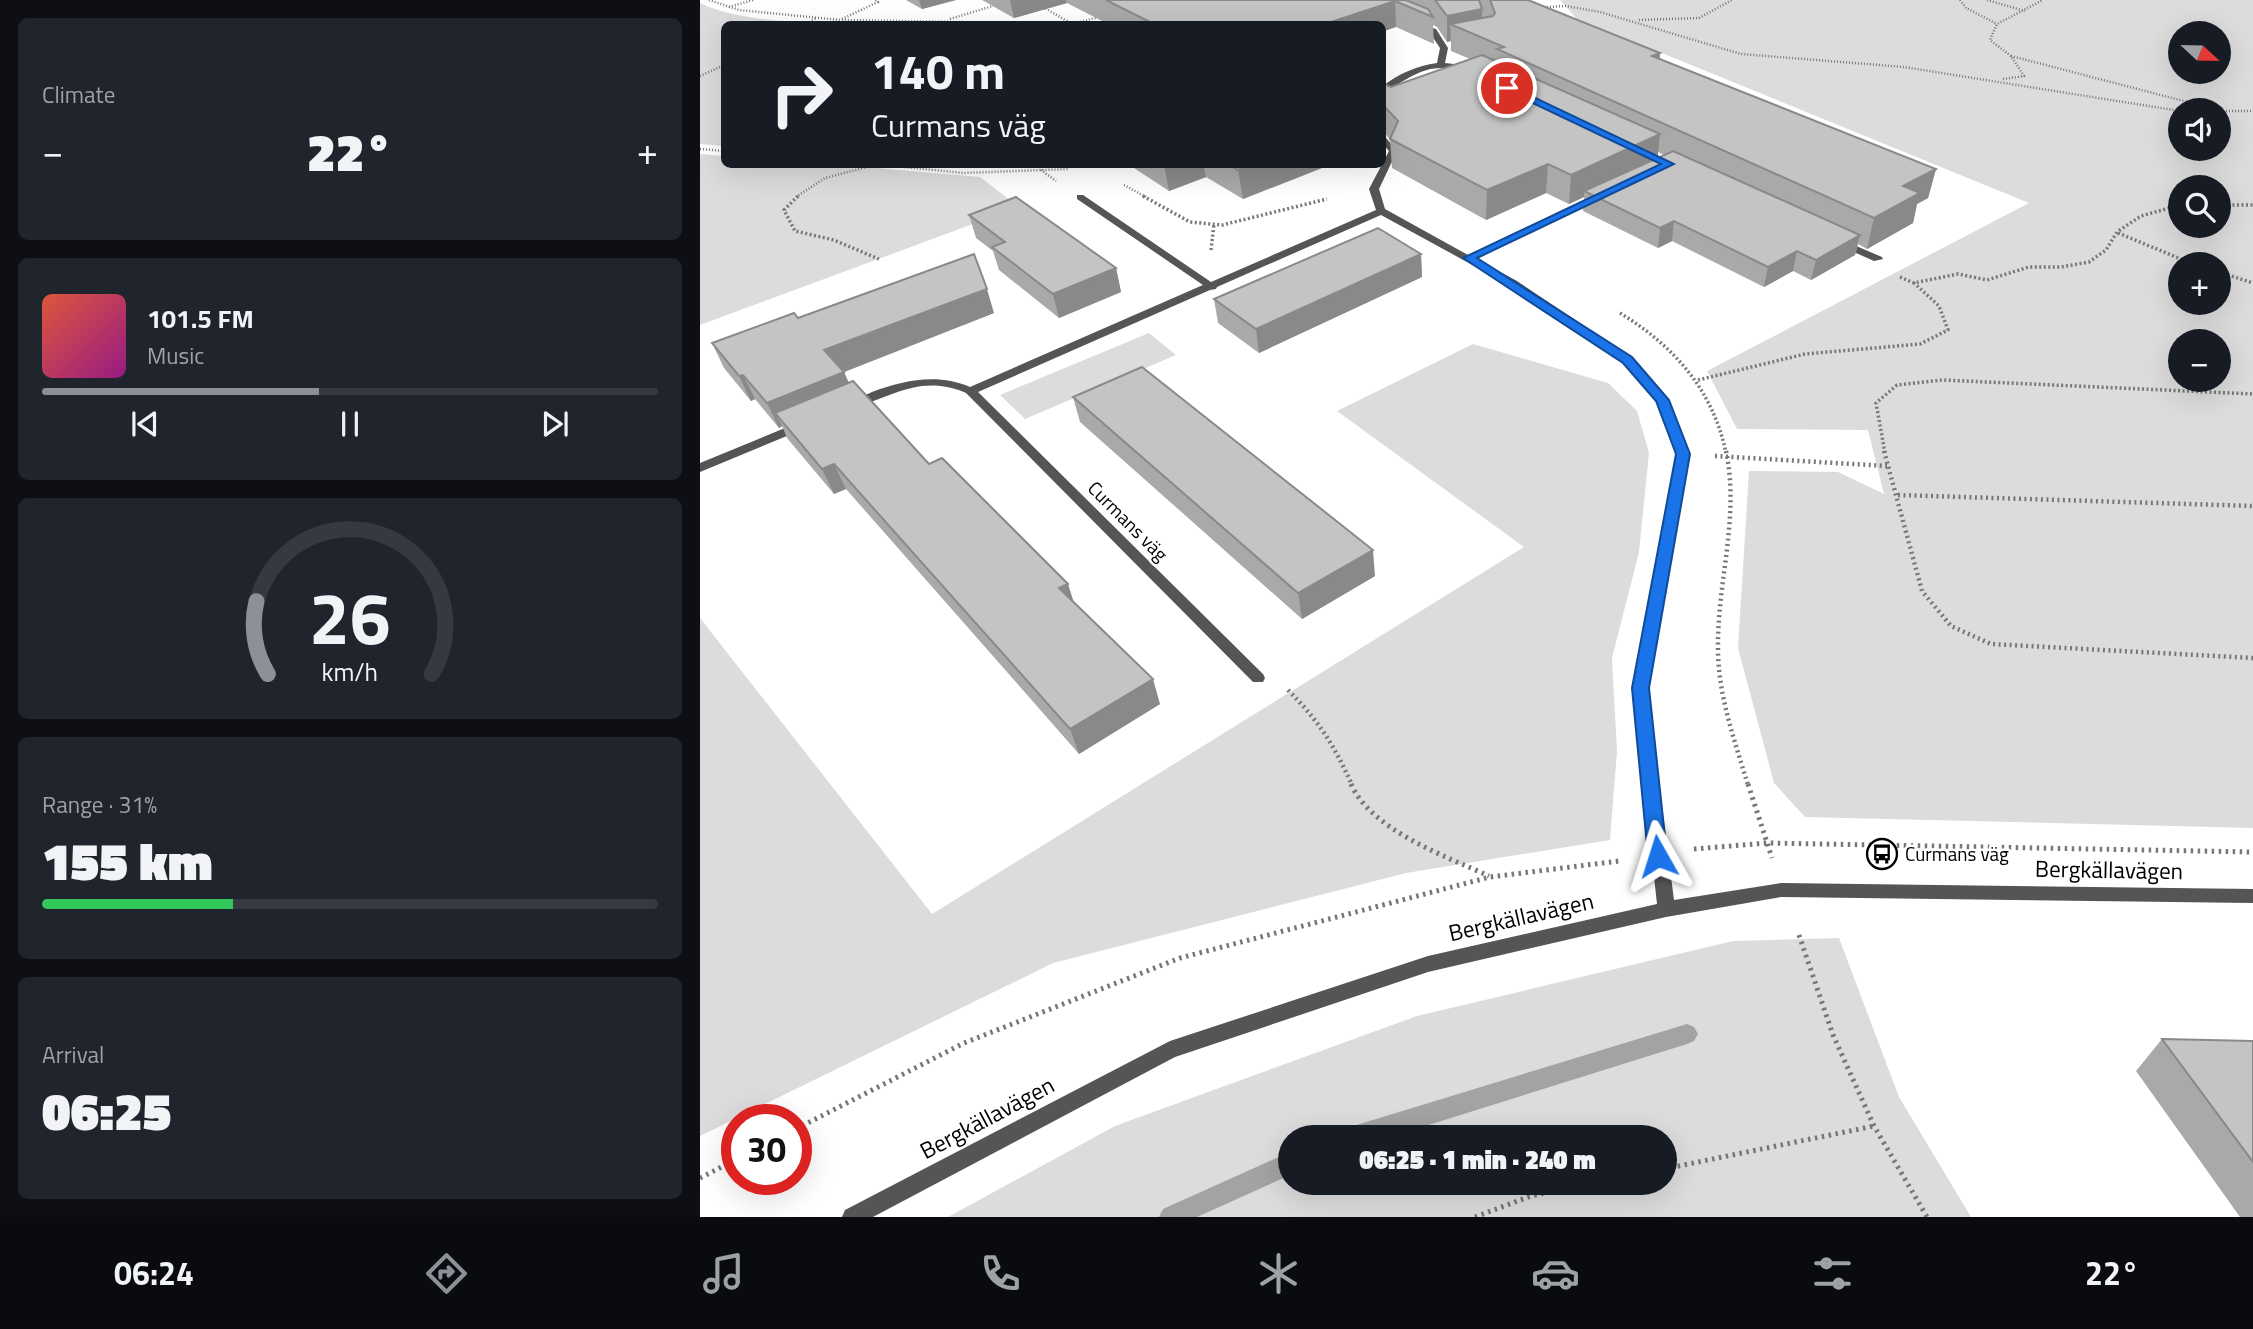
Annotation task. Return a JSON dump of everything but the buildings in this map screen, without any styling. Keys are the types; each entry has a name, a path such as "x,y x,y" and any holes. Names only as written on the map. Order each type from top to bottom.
{"street":[{"path":"1409,21 1433,31 1444,48 1441,63"},
{"path":"1386,89 1417,71 1441,63 1460,66 1485,77"},
{"path":"1386,142 1392,151 1386,164"},
{"path":"1384,168 1374,189 1381,211 1513,283 1628,360 1662,400 1683,454 1640,688 1666,909"},
{"path":"1469,258 1609,192"},
{"path":"1080,197 1212,287"},
{"path":"970,391 1381,211"},
{"path":"1829,237 1878,259"},
{"name":"Curmans väg","path":"836,411 897,386 953,381 970,391 1258,678"},
{"path":"700,468 811,422"},
{"name":"Bergkällavägen","path":"852,1217 1170,1050 1428,964 1666,909 1781,890 2253,896"}],"path":[{"path":"709,0 728,7 858,21"},
{"path":"728,7 754,0"},
{"path":"840,20 876,1 887,0"},
{"path":"1632,20 1699,18 1731,0"},
{"path":"1960,0 1966,8 1997,24"},
{"path":"1987,0 2025,12"},
{"path":"1999,80 2024,76 2011,56 1990,40 1997,24 2025,12 2043,0"},
{"path":"1547,7 1550,1"},
{"path":"946,20 1003,3"},
{"path":"1041,6 1068,21"},
{"path":"1537,13 1547,7 1566,6 1632,20 1741,54 1904,67 2168,109"},
{"path":"1084,21 1108,14"},
{"path":"812,21 817,18"},
{"path":"929,21 978,21"},
{"path":"2011,56 2171,98"},
{"path":"700,76 721,66"},
{"path":"2231,111 2253,111"},
{"path":"700,149 721,150"},
{"path":"860,168 834,173 798,192 784,210 794,231 834,240 879,259"},
{"path":"2231,205 2253,205"},
{"path":"1914,283 1958,274 1987,280 2029,267 2062,267 2089,262 2106,250 2117,232 2141,216 2168,208"},
{"path":"2117,232 2168,253"},
{"path":"1698,380 1805,354 1920,344 1948,330 1939,306 1914,283 1886,271 1878,259"},
{"path":"2231,276 2253,283"},
{"path":"2253,394 1943,380 1897,384 1876,403 1887,467 1898,495 1922,591 1951,626 1991,644 2077,652 2253,658"},
{"path":"1683,454 1887,467"},
{"path":"1898,495 2253,506"},
{"path":"1258,678 1290,691 1317,719 1336,750 1358,800 1413,842 1490,877"},
{"path":"1692,849 1767,843 2253,852"},
{"path":"812,1121 964,1043 1180,958 1490,877 1619,861"},
{"path":"1799,935 1833,1035 1874,1126 1927,1217"},
{"path":"1677,1166 1874,1126"},
{"path":"700,1178 721,1167"},
{"path":"1475,1217 1536,1195"}],"shaded area":[{"path":"1560,0 2253,0 2253,828 1805,817 1774,783 1738,648 1749,471 1838,472 1884,494 1868,430 1737,429 1707,371 2029,203 1576,18"},
{"path":"700,3 740,16 791,21 721,21 721,146 700,144"},
{"path":"700,154 721,156 721,168 876,168 980,177 1019,207 700,325"},
{"path":"1149,333 1176,355 1025,419 1000,395"},
{"path":"1473,344 1608,383 1637,411 1649,453 1639,552 1612,658 1617,751 1610,840 1406,873 1053,963 765,1104 721,1104 721,1126 700,1136 700,618 932,914 1524,547 1337,411"},
{"path":"1839,938 1899,1097 1971,1217 948,1217 1115,1126 1417,1016 1733,941"}],"waterway":[{"path":"1392,1125 1687,1034"},
{"path":"1171,1217 1278,1168"}],"place":[{"name":"Curmans väg","path":"1882,854"}],"route":[{"path":"1507,88 1669,164 1469,258 1513,283 1572,326 1628,360 1662,400 1683,454 1640,688 1658,856"}]}
